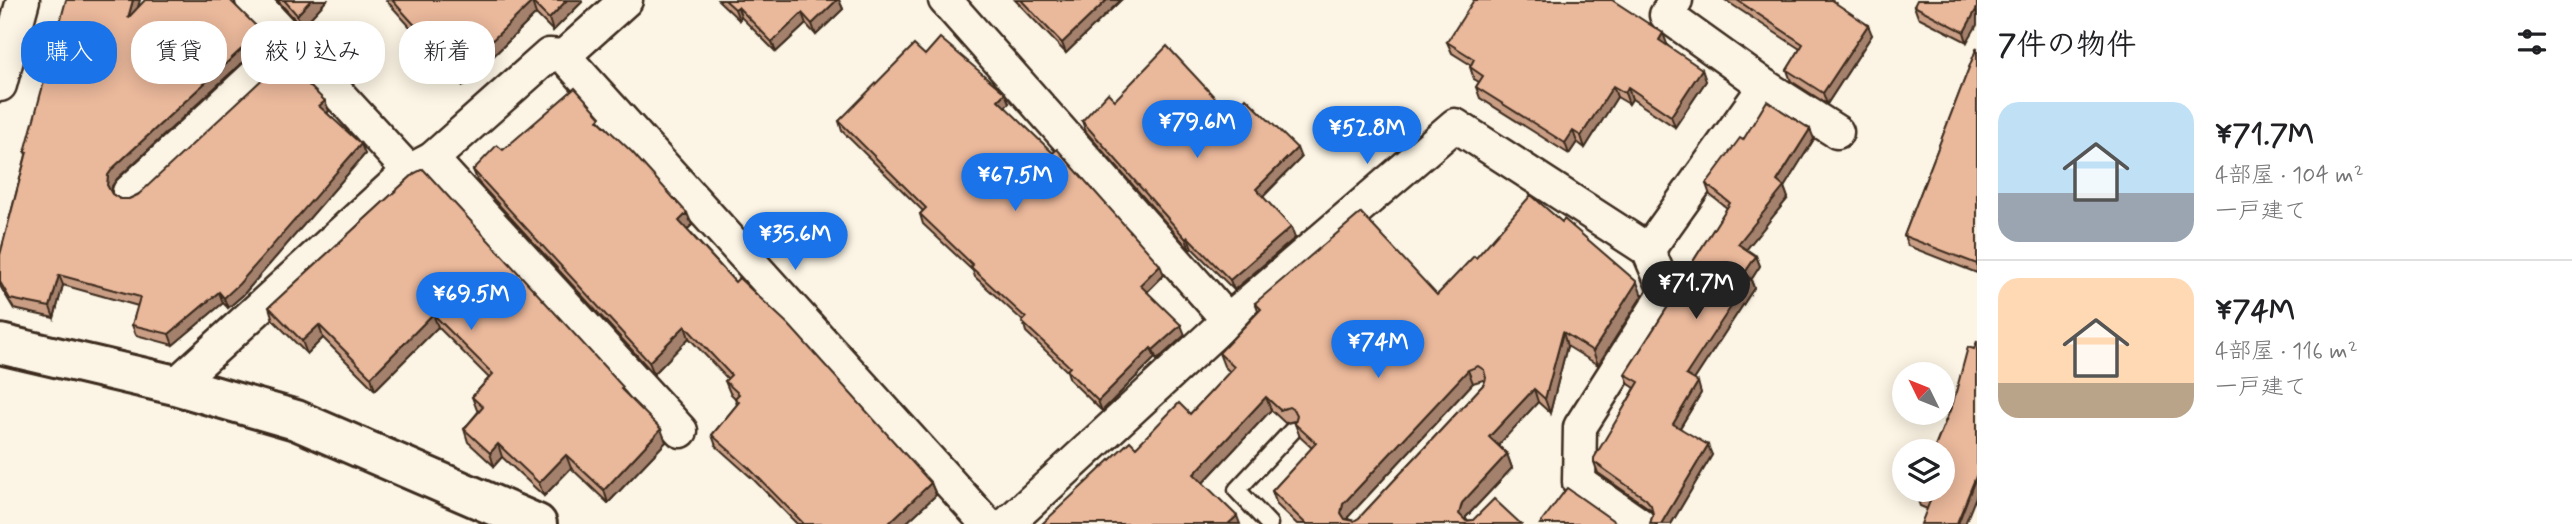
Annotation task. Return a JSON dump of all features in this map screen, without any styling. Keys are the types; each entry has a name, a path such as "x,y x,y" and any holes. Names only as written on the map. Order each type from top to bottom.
{"street":[{"path":"0,85 23,0"},
{"path":"252,0 272,21"},
{"path":"564,56 626,0"},
{"path":"945,0 1228,320"},
{"path":"1676,0 1666,15 1765,86 1837,132"},
{"path":"174,385 549,55 564,56 986,524"},
{"path":"130,192 246,84"},
{"path":"335,84 421,165 681,431"},
{"path":"1648,250 1765,86"},
{"path":"1007,524 1228,320 1455,125 1648,250 1666,292 1580,427 1579,482 1639,524"},
{"path":"0,344 174,385 296,420 537,524"}],"lane":[{"path":"1269,524 1237,490 1292,432"}],"building":[{"path":"66,0 133,0 128,18 145,0 230,0 251,21 241,21 241,50 227,62 227,21 131,21 131,84 204,84 113,168 108,175 107,185 112,194 120,199 138,195 257,84 308,84 325,101 319,106 361,144 239,284 224,298 219,292 169,334 132,325 140,297 59,275 50,307 10,299 0,282 0,255 43,84 117,84 117,21 60,21"},
{"path":"284,0 311,0 297,15"},
{"path":"392,0 567,0 549,19 532,2 495,38 495,21 411,21"},
{"path":"725,0 837,0 812,24 802,13 772,42 738,7 735,9"},
{"path":"1021,0 1107,0 1062,43"},
{"path":"1474,0 1612,0 1663,33 1659,40 1702,69 1671,116 1628,87 1625,93 1613,86 1581,136 1573,131 1565,143 1476,87 1483,76 1470,67 1474,59 1447,42"},
{"path":"1737,0 1831,0 1868,25 1823,93 1787,70 1803,44"},
{"path":"1917,0 1977,0 1977,8 1964,32 1914,6"},
{"path":"940,38 1005,93 998,100 1053,153 1057,149 1160,265 1140,285 1181,325 1153,350 1151,348 1098,401 1067,370 1070,367 1022,322 1026,318 971,267 973,265 920,214 926,208 839,121 914,45 925,55"},
{"path":"1167,46 1231,115 1246,98 1297,148 1256,189 1291,227 1230,280 1188,237 1186,239 1082,121 1108,93 1115,100"},
{"path":"1977,47 1977,264 1904,236"},
{"path":"575,88 601,117 598,120 632,152 687,213 679,221 735,282 739,278 789,325 931,483 888,524 804,524 712,435 739,402 735,398 739,394 725,381 731,375 685,326 649,362 473,170 497,145 503,150"},
{"path":"1767,101 1810,129 1777,181 1784,187 1738,244 1756,256 1744,274 1750,278 1686,375 1698,382 1673,424 1708,445 1661,524 1650,524 1653,514 1646,499 1594,462 1594,458 1639,382 1625,374 1678,291 1684,270 1687,271 1730,203 1706,184 1740,138 1743,140"},
{"path":"423,169 623,387 621,389 661,429 604,490 566,455 539,483 498,444 490,453 464,429 483,407 472,397 493,374 433,314 371,377 319,325 302,341 269,307 415,173"},
{"path":"1531,195 1562,222 1564,219 1637,282 1593,351 1563,332 1545,399 1534,389 1489,437 1507,454 1462,503 1459,514 1466,521 1473,520 1494,499 1521,524 1306,524 1272,491 1316,443 1295,424 1295,411 1289,407 1280,410 1266,397 1194,474 1237,516 1228,524 1042,524 1130,441 1136,447 1179,403 1190,414 1234,367 1219,353 1261,309 1255,303 1361,213 1437,295 1474,256 1476,258","holes":["1478,366 1484,370 1484,384 1359,518 1354,521 1345,519 1341,513 1343,504 1468,370"]},
{"path":"1977,341 1977,474 1957,523 1960,524 1921,524 1930,502 1955,502 1955,439 1938,439 1944,425 1955,425 1955,396 1968,347 1974,349"},
{"path":"1567,488 1618,524 1540,524"}]}
